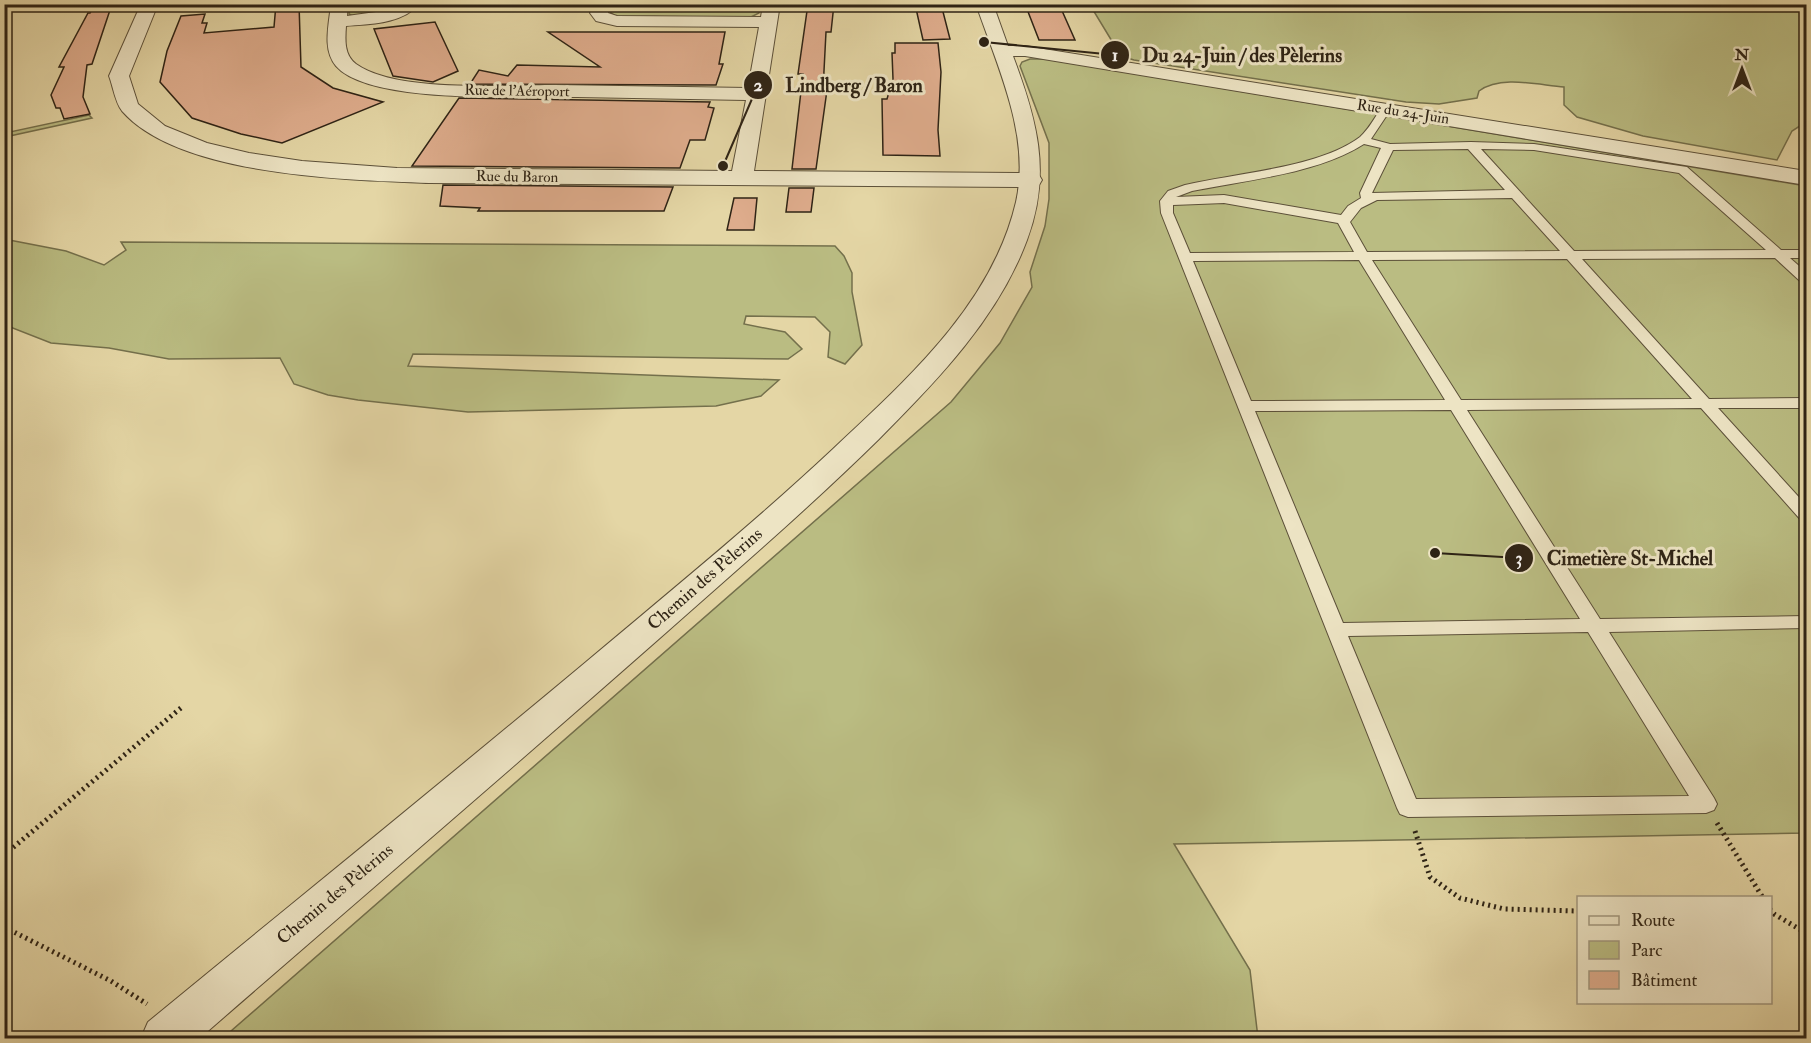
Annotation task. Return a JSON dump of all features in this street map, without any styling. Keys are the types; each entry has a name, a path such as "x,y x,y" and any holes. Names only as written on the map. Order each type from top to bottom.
{"street":[{"name":"Rue du Baron","path":"150,4 122,66 119,88 123,99 130,110 153,127 222,154 299,168 385,175 1030,180"},
{"path":"339,13 387,15 406,9 411,4"},
{"path":"603,4 600,12 602,17 617,21 771,13 755,94 742,179"},
{"name":"Chemin des Pèlerins","path":"173,1032 578,689 814,485 928,374 961,334 994,285 1026,207 1030,180 1030,149 1025,120 984,4"},
{"name":"Rue de l'Aéroport","path":"339,13 336,46 338,55 344,64 367,76 409,86 464,90 755,94"},
{"name":"Rue du 24-Juin","path":"1000,51 1025,51 1806,178"}],"lane":[{"path":"1386,109 1371,133 1351,148 1323,158 1189,188 1172,194 1166,201 1167,213 1407,808 1706,804"},
{"path":"1362,140 1390,147 1471,145 1534,147 1683,170 1806,279"},
{"path":"1471,145 1806,515"},
{"path":"1367,199 1366,193 1385,151 1390,147"},
{"path":"1516,194 1397,194 1367,199 1348,212 1345,220 1349,234 1706,804"},
{"path":"1166,201 1224,199 1345,220"},
{"path":"1185,257 1806,254"},
{"path":"1245,406 1806,403"},
{"path":"1335,630 1806,622"}],"path":[{"path":"4,855 182,707"},
{"path":"1706,804 1763,896"},
{"path":"1407,808 1430,877 1460,898 1504,909 1577,912"},
{"path":"1772,912 1806,933"},
{"path":"4,927 111,981 173,1032"}],"green space":[{"path":"612,4 761,5 759,13 749,18 615,16 609,11"},
{"path":"350,5 401,5 387,11 353,16 349,14"},
{"path":"1090,5 1806,5 1806,122 1792,131 1777,160 1643,136 1577,117 1564,105 1564,87 1531,83 1498,83 1479,91 1477,98 1439,104 1406,102 1134,60 1121,56"},
{"path":"1030,59 1046,59 1806,186 1806,833 1174,844 1250,970 1258,1038 223,1038 951,402 1000,343 1032,287 1030,272 1045,226 1049,199 1049,143 1020,66 1022,62"},
{"path":"89,115 92,118 5,137 5,133"},
{"path":"4,239 66,251 104,265 126,250 121,242 835,246 844,256 852,273 852,292 862,345 845,364 828,357 830,332 815,317 746,316 744,324 785,332 802,349 788,359 413,354 408,366 779,380 761,396 716,406 468,412 358,400 328,395 294,384 280,358 169,359 109,348 51,343 5,325"}],"building":[{"path":"95,4 112,4 92,64 87,65 83,97 90,114 64,119 51,95 64,67 59,67"},
{"path":"276,4 299,4 301,67 333,88 383,102 282,143 241,134 192,118 160,82 167,51 181,16 205,14 202,23 207,23 204,33 274,27"},
{"path":"808,4 834,4 831,32 826,32 823,90 827,90 816,169 792,169 803,74 798,74"},
{"path":"915,4 941,4 950,39 923,40"},
{"path":"1025,4 1059,4 1075,40 1039,40"},
{"path":"435,22 458,71 433,82 393,76 374,29"},
{"path":"548,32 725,32 719,64 723,64 716,85 470,84 479,70 508,76 517,65 600,67"},
{"path":"895,43 938,43 941,72 938,130 940,156 883,155 882,99 887,99 893,79 892,53 895,53"},
{"path":"459,98 710,102 708,107 714,108 705,140 690,140 680,168 412,166"},
{"path":"443,185 673,187 664,211 478,211 480,208 440,206"},
{"path":"789,188 814,188 811,212 786,212"},
{"path":"734,198 757,198 754,230 727,230"}],"place":[{"name":"Du 24-Juin / des Pèlerins","path":"984,42"},
{"name":"Lindberg / Baron","path":"723,166"},
{"name":"Cimetière St-Michel","path":"1435,553"}]}
